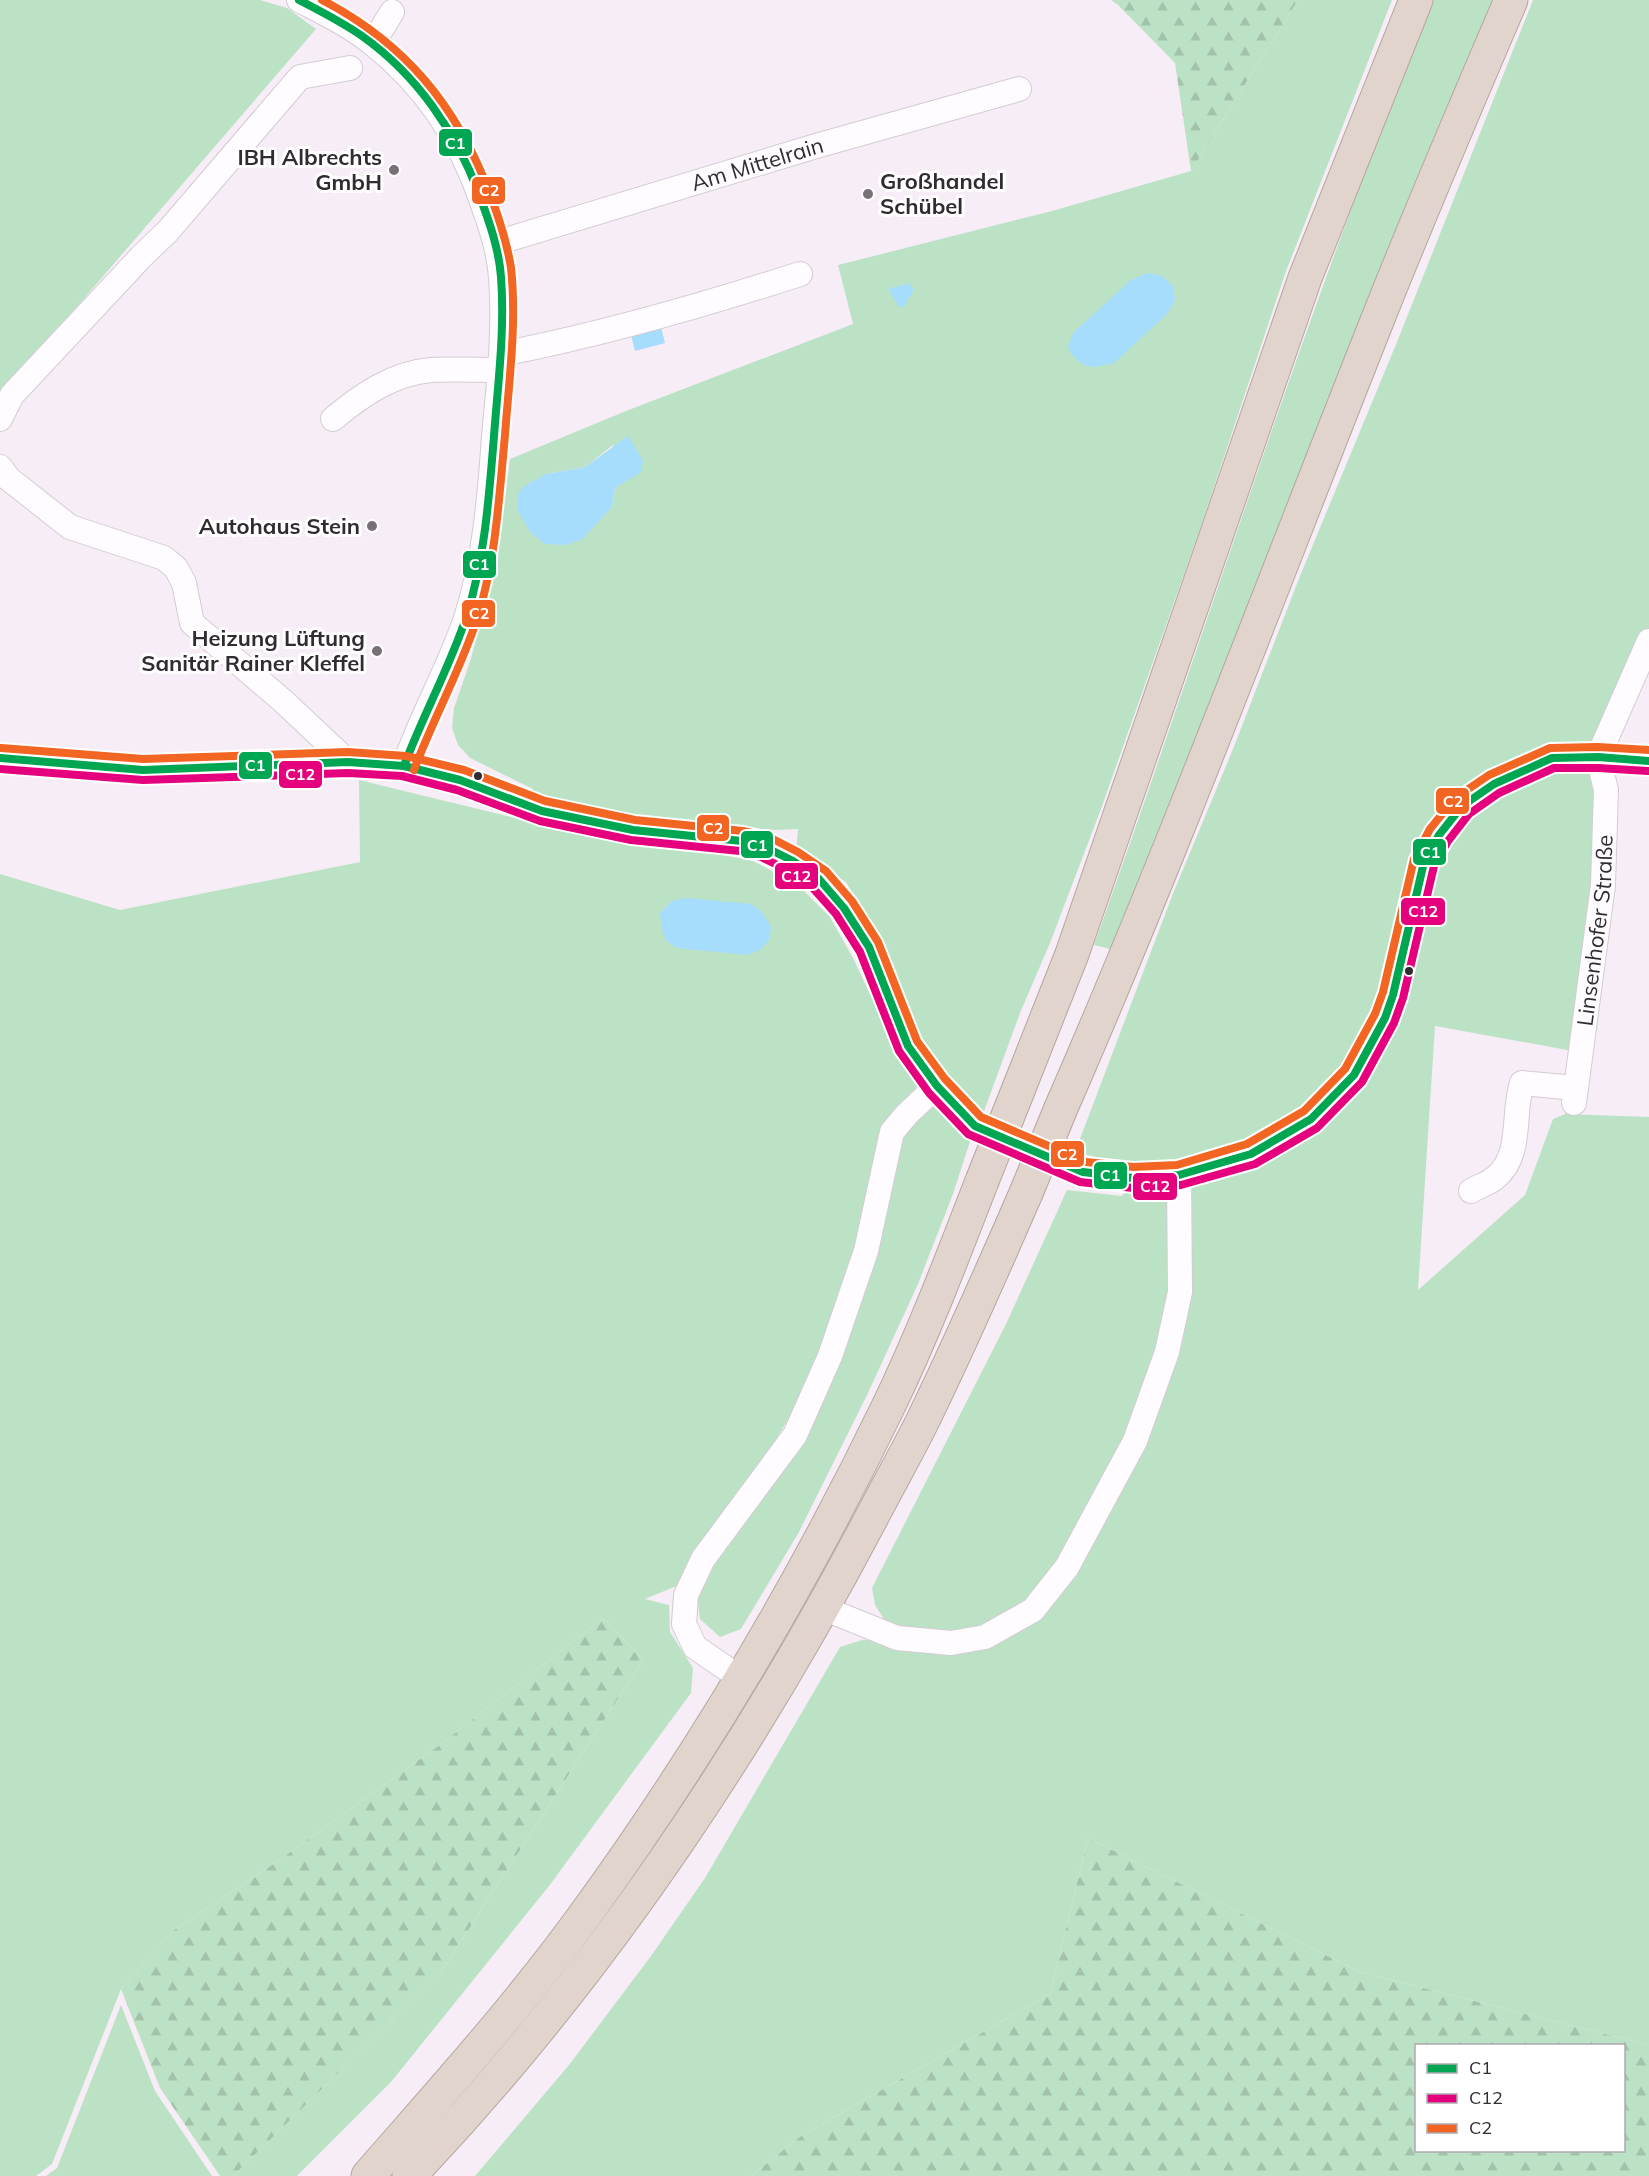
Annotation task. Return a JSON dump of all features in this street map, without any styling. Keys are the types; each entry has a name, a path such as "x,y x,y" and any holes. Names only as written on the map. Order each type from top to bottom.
{"highway":[{"path":"368,2176 510,2011 586,1914 685,1771 742,1680 822,1539 890,1402 939,1292 1076,943 1305,278 1416,0"},
{"path":"409,2176 533,2038 664,1864 776,1690 823,1608 924,1419 1026,1194 1121,971 1214,743 1380,313 1511,0"}],"street":[{"path":"299,0 331,16 373,43 423,93 445,123 471,170 496,243 501,277 501,362 485,533 467,613 451,658 404,766"},
{"path":"373,43 392,12"},
{"path":"0,419 12,395 168,231 300,77 350,68"},
{"name":"Am Mittelrain","path":"496,243 816,146 1019,89"},
{"path":"333,419 368,392 396,378 429,370 501,362 694,308 800,274"},
{"path":"0,467 9,479 70,527 164,558 176,568 184,583 192,623 283,701 348,762"},
{"path":"1598,757 1649,641"},
{"path":"0,758 143,770 348,762 404,766 460,780 542,811 633,830 742,841 765,847 793,861 819,879 850,918 868,947 908,1046 937,1086 975,1126 1083,1172 1133,1178 1179,1175 1251,1154 1311,1119 1354,1075 1385,1018 1393,995 1424,862 1438,835 1462,806 1494,783 1552,758 1598,757 1649,760"},
{"name":"Linsenhofer Straße","path":"1472,1191 1497,1177 1507,1162 1513,1149 1518,1095 1522,1083 1575,1096 1603,885 1606,790 1598,757"},
{"path":"742,1680 695,1647 684,1624 686,1594 703,1559 795,1435 830,1356 866,1251 892,1132 907,1113 937,1086"},
{"path":"823,1608 897,1638 951,1643 985,1637 1033,1610 1067,1567 1135,1441 1167,1352 1180,1292 1179,1175"}],"green space":[{"path":"0,0 260,0 287,8 316,29 0,396"},
{"path":"1111,0 1298,0 1191,171 1175,63"},
{"path":"1298,0 1392,0 1285,274 1200,529 1101,809 1050,943 1020,1013 983,1114 927,1060 907,1016 880,941 846,882 796,852 798,829 730,830 663,825 532,794 533,789 470,758 458,745 452,728 454,708 470,662 497,562 510,459 626,411 853,324 838,265 1052,211 1191,171","holes":["613,445 626,480 615,488 612,507 581,539 546,474 585,467"]},
{"path":"1433,0 1495,0 1114,950 1094,945 1299,352 1386,117"},
{"path":"1533,0 1649,0 1649,641 1598,757 1594,886 1573,1051 1435,1026 1418,1290 1525,1195 1553,1119 1565,1114 1649,1117 1649,2045 1360,1972 1088,1838 1050,1994 801,2136 751,2176 475,2176 569,2065 651,1956 705,1878 840,1647 862,1640 896,1638 875,1605 872,1588 1006,1324 1067,1190 1122,1196 1133,1178 1120,1163 1075,1152 1172,896"},
{"path":"359,780 613,842 689,848 753,861 797,884 830,917 854,960 878,1011 919,1084 884,1125 875,1150 862,1222 834,1321 800,1399 758,1470 679,1585 645,1599 669,1605 670,1632 693,1668 691,1693 549,1886 391,2082 297,2176 233,2176 441,1972 643,1660 603,1618 441,1744 275,1863 174,1930 121,1989 52,2164 36,2176 0,2176 0,874 120,910 360,862"},
{"path":"937,1086 975,1126 953,1194 918,1284 868,1393 799,1532 741,1629 720,1637 700,1619 697,1594 703,1559 795,1435 892,1132"},
{"path":"603,1618 643,1660 441,1972 233,2176 220,2176 160,2088 121,1989 174,1930 275,1863 441,1744"},
{"path":"1088,1838 1360,1972 1649,2045 1649,2176 751,2176 801,2136 1050,1994"},
{"path":"121,2005 155,2091 212,2176 46,2176 57,2168"}],"water":[{"path":"1147,273 1162,276 1173,286 1175,300 1168,313 1114,363 1094,367 1083,365 1071,354 1068,347 1073,333 1131,280"},
{"path":"909,284 914,289 904,307 899,307 888,289"},
{"path":"661,327 665,343 635,351 631,335"},
{"path":"628,436 643,461 641,472 615,488 612,507 581,540 565,545 545,544 530,532 518,511 517,496 523,487 546,474 585,467"},
{"path":"687,898 751,904 761,911 771,927 769,940 760,950 747,955 677,948 666,941 660,913 672,901"}],"transit line":[{"name":"C1","path":"299,0 347,26 382,51 400,68 432,106 470,171 490,225 500,267 502,297 500,356 488,504 478,571 460,634 404,766"},
{"name":"C2","path":"322,0 379,36 425,80 444,105 477,162 502,230 511,268 513,331 499,505 489,574 470,638 414,770"},
{"name":"C2","path":"1,748 143,759 348,752 406,756 464,770 545,801 635,820 743,831 769,837 798,852 826,871 852,901 878,942 917,1041 945,1079 981,1117 1086,1162 1133,1167 1177,1165 1247,1144 1304,1111 1345,1069 1375,1014 1383,992 1414,859 1430,829 1455,798 1489,775 1550,748 1598,747 1649,750"},
{"name":"C1","path":"0,758 143,770 348,762 404,766 460,780 542,811 633,830 742,841 765,847 793,861 819,879 844,908 869,947 908,1046 937,1086 975,1126 1083,1172 1133,1178 1179,1175 1251,1154 1311,1119 1354,1075 1385,1018 1393,995 1424,862 1439,835 1462,806 1494,784 1552,758 1598,757 1649,761"},
{"name":"C12","path":"0,769 143,780 348,773 402,776 457,790 540,821 631,840 740,851 761,857 788,870 812,887 836,914 860,952 899,1051 929,1093 968,1134 1080,1182 1133,1188 1181,1185 1255,1164 1317,1128 1362,1082 1394,1023 1403,998 1434,866 1448,841 1469,814 1499,793 1554,768 1648,771"}],"place":[{"name":"IBH Albrechts GmbH","path":"394,170"},
{"name":"Großhandel Schübel","path":"868,194"},
{"name":"Autohaus Stein","path":"372,526"},
{"name":"Heizung Lüftung Sanitär Rainer Kleffel","path":"377,651"}]}
